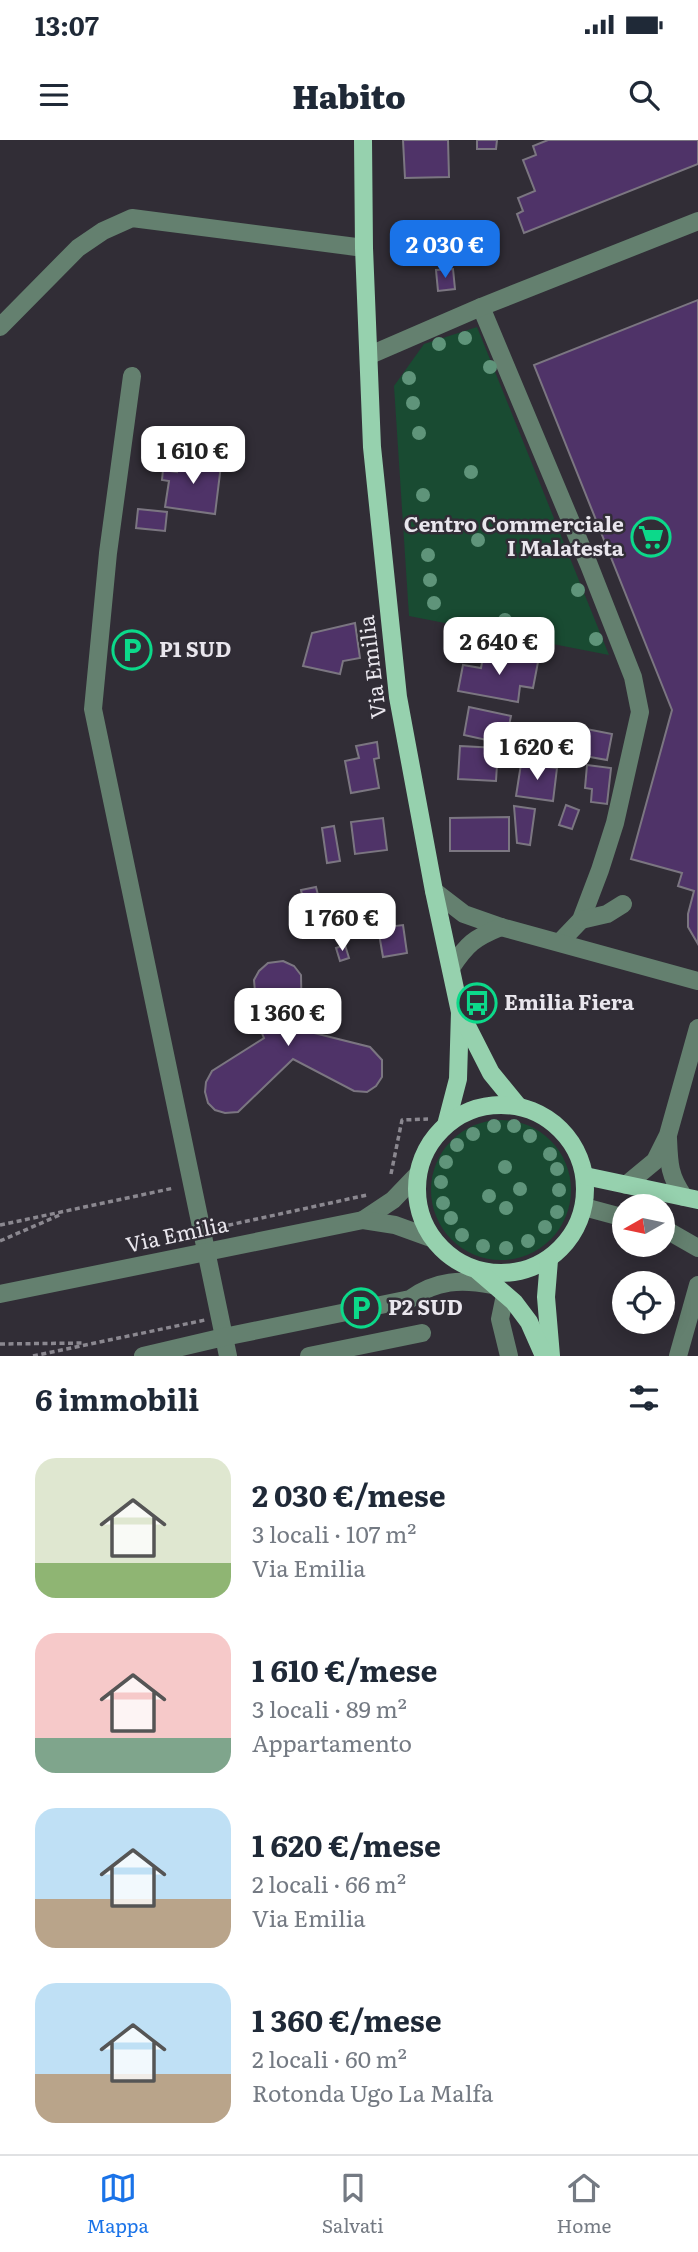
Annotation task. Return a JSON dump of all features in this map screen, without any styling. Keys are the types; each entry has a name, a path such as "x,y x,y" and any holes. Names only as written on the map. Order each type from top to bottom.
{"main road":[{"name":"Via Emilia","path":"363,140 364,248 372,447 398,697 434,891 460,1012 458,1079 437,1122"},
{"name":"Via Emilia","path":"460,1012 491,1073 518,1106"},
{"path":"478,1271 502,1274 527,1270 549,1260 565,1245 577,1227 584,1207 585,1176 577,1151 562,1130 542,1115 518,1106 492,1105 437,1122 417,1175 419,1208 431,1238 452,1258 478,1271 529,1322 544,1356"},
{"path":"585,1176 691,1199"},
{"path":"549,1260 545,1297 551,1356"}],"lane":[{"path":"0,327 78,248 103,231 132,218 364,248"},
{"path":"370,355 481,307 698,221"},
{"path":"481,307 633,677 640,712"},
{"path":"132,376 108,553 93,709 228,1356"},
{"path":"560,942 581,920 615,823 640,712 643,670"},
{"path":"434,891 464,914 500,927 698,981"},
{"path":"581,920 607,914 623,904"},
{"path":"451,968 466,946 477,937 500,927"},
{"path":"626,1185 655,1161 668,1135 698,1028"},
{"path":"668,1135 670,1169 674,1182 691,1199"},
{"name":"Via Emilia","path":"363,1220 393,1200 417,1175"},
{"path":"584,1207 612,1215"},
{"name":"Via Emilia","path":"0,1294 363,1220 395,1225 431,1238"},
{"path":"676,1235 698,1248"},
{"path":"143,1356 410,1299 421,1291 444,1282 474,1281 499,1290 500,1319 509,1356"},
{"path":"678,1356 698,1285"},
{"path":"309,1356 344,1352 422,1333"},
{"path":"397,1338 400,1356"}],"path":[{"path":"390,1183 402,1120 437,1122"},
{"path":"0,1225 193,1184"},
{"path":"218,1227 379,1192"},
{"path":"0,1241 71,1210"},
{"path":"0,1344 94,1343"}],"green space":[{"path":"477,327 609,655 409,616 394,386 424,344"},
{"path":"501,1120 528,1126 550,1141 565,1163 571,1190 565,1217 550,1239 528,1254 501,1260 474,1254 452,1239 437,1217 431,1190 437,1163 452,1141 474,1126"}],"building":[{"path":"403,140 448,140 449,177 405,178"},
{"path":"477,140 497,140 496,149 477,149"},
{"path":"548,140 698,140 698,164 524,233 517,214 523,211 518,198 535,191 523,160 536,155 533,146"},
{"path":"453,269 455,289 438,291 436,270"},
{"name":"Centro Commerciale I Malatesta","path":"698,300 698,944 688,927 688,914 694,891 678,886 682,873 631,859 672,710 534,365"},
{"path":"179,457 221,465 215,514 165,507 169,481 162,480 163,470 177,472"},
{"path":"138,509 167,512 165,531 136,528"},
{"path":"355,623 360,658 343,661 340,674 303,666 312,633"},
{"path":"484,652 538,662 533,688 520,686 518,702 458,691 463,665 481,668"},
{"path":"469,707 511,716 505,744 464,735"},
{"path":"566,725 612,734 607,760 562,752"},
{"path":"377,742 379,758 374,759 379,788 351,793 345,761 359,758 356,746"},
{"path":"460,746 498,748 496,781 458,779"},
{"path":"521,764 557,768 553,801 516,796"},
{"path":"587,765 611,768 607,804 591,802 592,789 585,788"},
{"path":"566,805 579,810 572,829 559,825"},
{"path":"514,806 535,809 530,845 517,843"},
{"path":"509,817 509,851 450,851 450,818"},
{"path":"383,818 387,850 355,854 351,822"},
{"path":"334,826 340,861 327,863 322,828"},
{"path":"316,887 318,895 303,899 301,890"},
{"path":"403,925 407,953 383,957 378,928"},
{"path":"345,945 349,958 340,961 336,948"},
{"path":"283,961 294,966 301,975 302,1030 370,1047 382,1060 382,1077 376,1086 367,1092 354,1091 293,1059 238,1112 225,1113 215,1110 208,1103 206,1082 212,1071 264,1038 262,1025 267,1022 255,992 254,980 268,963"}],"place":[{"name":"Centro Commerciale I Malatesta","path":"651,537"},
{"name":"P1 SUD","path":"132,650"},
{"name":"Emilia Fiera","path":"477,1003"},
{"name":"P2 SUD","path":"361,1308"}]}
